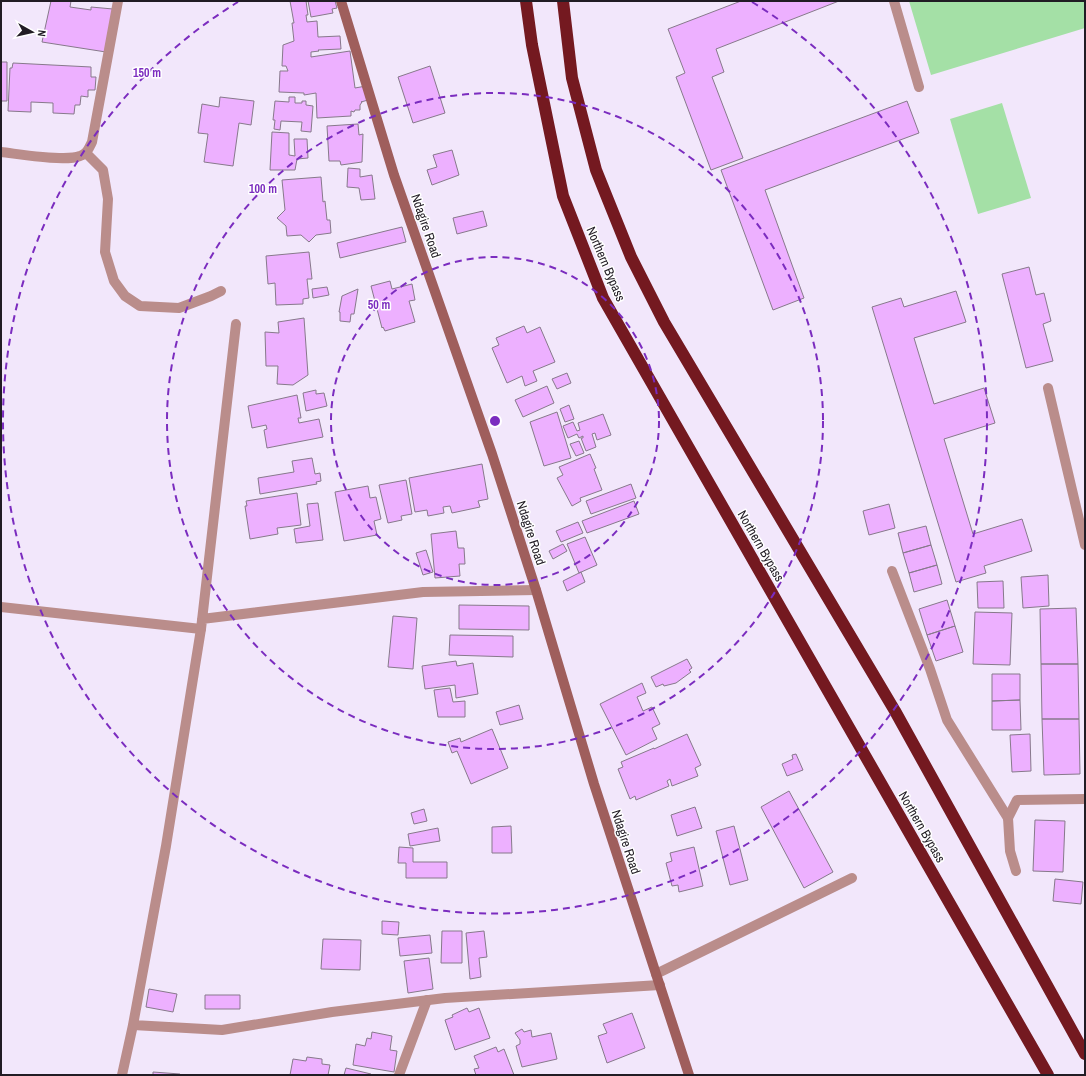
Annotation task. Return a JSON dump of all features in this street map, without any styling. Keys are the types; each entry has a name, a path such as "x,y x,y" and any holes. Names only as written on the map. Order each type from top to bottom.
{"highway":[{"name":"Northern Bypass","path":"526,1 532,45 563,196 603,298 1048,1075"},
{"name":"Northern Bypass","path":"563,1 572,78 594,162 631,257 664,322 895,711 1085,1054"}],"street":[{"path":"1,152 66,158 80,156 86,153 92,142 118,1"},
{"name":"Ndagire Road","path":"341,1 394,175 492,454 536,590 594,784 689,1075"},
{"path":"894,1 919,87"},
{"path":"86,153 103,170 108,199 105,252 114,281 124,296 140,306 179,308 221,291"},
{"path":"122,1075 166,846 202,624 236,324"},
{"path":"1048,388 1085,545"},
{"path":"892,571 930,669 947,720 1008,818 1010,851 1016,871"},
{"path":"1,608 202,624 423,592 536,590"},
{"path":"1008,818 1017,800 1085,799"},
{"path":"656,974 852,878"},
{"path":"133,1024 222,1030 332,1012 445,998 660,985"},
{"path":"399,1075 427,1000"}],"green space":[{"path":"909,1 1085,1 1085,28 931,75"},
{"path":"1002,103 1031,198 978,214 950,119"}],"building":[{"path":"51,1 71,1 70,7 91,10 91,7 113,9 106,52 42,42"},
{"path":"290,1 306,1 308,15 306,15 307,22 317,21 318,37 340,36 341,49 318,50 319,51 311,52 311,57 350,51 355,88 366,86 368,100 361,102 360,110 355,110 354,112 351,111 351,116 317,118 316,93 304,95 304,93 279,92 280,71 288,71 286,66 282,66 283,45 294,41 292,23 294,23"},
{"path":"308,1 335,1 337,8 332,9 333,13 311,17"},
{"path":"741,1 839,1 716,49 724,72 712,77 743,158 711,170 676,77 685,73 668,29"},
{"path":"1,62 7,62 7,101 1,101"},
{"path":"13,63 91,67 91,77 96,77 95,90 88,90 88,97 81,96 80,105 75,105 74,114 53,113 53,103 31,102 31,112 8,111 10,68 12,68"},
{"path":"430,66 445,113 413,123 398,77"},
{"path":"220,97 254,101 251,125 239,123 233,166 204,162 208,134 198,133 202,104 219,107"},
{"path":"289,97 295,97 295,103 302,103 302,101 306,101 306,105 313,106 311,132 301,131 302,122 281,121 280,130 274,129 275,120 273,120 275,101 289,102"},
{"path":"907,101 919,133 765,190 804,298 773,310 721,170"},
{"path":"358,124 359,135 363,134 362,162 341,165 340,161 329,161 327,126"},
{"path":"272,132 289,133 289,155 295,156 294,139 307,139 308,158 297,159 295,170 270,170"},
{"path":"452,150 459,175 432,185 427,170 437,167 433,155"},
{"path":"348,168 360,169 360,177 372,175 375,199 361,200 359,188 347,187"},
{"path":"321,177 323,202 325,201 327,220 330,220 331,233 316,235 309,242 301,235 287,236 286,226 277,218 285,210 282,180"},
{"path":"483,211 487,226 457,234 453,218"},
{"path":"402,227 406,242 340,258 337,243"},
{"path":"309,252 312,279 307,279 309,298 303,299 303,304 276,305 275,283 268,284 266,256"},
{"path":"1029,267 1036,295 1044,293 1051,321 1043,324 1053,361 1026,368 1002,274"},
{"path":"390,281 392,289 412,284 415,300 409,301 415,322 385,331 383,327 382,328 371,286"},
{"path":"327,287 329,295 313,298 312,289"},
{"path":"358,289 354,314 351,314 350,322 340,321 339,312 342,296"},
{"path":"956,291 966,322 914,338 934,404 984,388 995,423 944,439 973,534 1022,519 1032,551 984,566 986,573 956,582 872,307 901,298 904,307"},
{"path":"304,318 308,375 293,385 277,384 278,366 266,366 265,332 279,333 278,322"},
{"path":"524,326 527,333 540,327 555,362 533,371 537,381 525,386 522,376 507,383 492,348 499,345 496,338"},
{"path":"567,373 571,383 557,389 552,379"},
{"path":"547,386 554,403 523,417 515,400"},
{"path":"316,390 316,394 324,393 327,406 306,411 303,393"},
{"path":"297,395 301,418 298,418 299,423 319,419 323,437 267,448 264,430 267,429 266,425 252,428 248,406"},
{"path":"569,405 574,419 565,422 560,409"},
{"path":"557,412 571,458 544,466 530,422"},
{"path":"603,414 611,435 597,440 595,433 592,434 596,447 586,451 581,438 583,438 583,436 579,438 577,434 568,438 563,426 573,422 577,431 580,430 578,423"},
{"path":"579,441 584,453 576,456 570,444"},
{"path":"590,454 596,468 594,469 602,490 580,498 581,501 572,506 557,478 563,475 559,467"},
{"path":"312,458 315,474 320,473 321,481 316,482 317,484 260,494 258,478 294,472 292,461"},
{"path":"482,464 488,499 478,501 480,507 452,513 450,506 443,507 444,513 428,516 427,510 415,512 409,478"},
{"path":"406,480 412,514 401,516 402,520 388,523 379,485"},
{"path":"631,484 636,498 591,514 586,501"},
{"path":"368,486 370,498 376,497 381,519 374,521 377,535 344,541 335,492"},
{"path":"297,493 301,525 277,528 278,534 250,539 245,506 247,506 246,501"},
{"path":"634,501 639,514 587,533 582,521"},
{"path":"318,503 323,540 296,543 294,529 310,526 307,504"},
{"path":"889,504 895,528 869,535 863,511"},
{"path":"578,522 583,533 561,542 556,531"},
{"path":"926,526 931,545 903,553 898,533"},
{"path":"456,531 458,548 464,548 465,564 459,564 460,576 435,578 431,534"},
{"path":"585,537 597,565 579,573 567,544"},
{"path":"563,544 567,551 553,559 549,551"},
{"path":"931,545 937,565 909,573 903,553"},
{"path":"426,550 433,572 423,575 416,553"},
{"path":"937,565 942,584 914,592 909,573"},
{"path":"581,572 585,582 567,591 563,581"},
{"path":"1048,575 1049,606 1023,608 1021,577"},
{"path":"1003,581 1004,608 978,608 977,582"},
{"path":"947,600 955,626 927,635 919,609"},
{"path":"459,605 529,606 529,630 459,629"},
{"path":"1076,608 1078,664 1041,664 1040,609"},
{"path":"975,612 1012,613 1010,665 973,664"},
{"path":"393,616 417,618 413,669 388,667"},
{"path":"955,626 963,652 936,661 927,635"},
{"path":"450,635 513,636 513,657 449,655"},
{"path":"687,659 692,668 689,670 691,672 676,683 664,686 663,684 656,687 651,677"},
{"path":"456,661 457,666 473,663 478,694 456,698 455,685 425,689 422,666"},
{"path":"1041,664 1078,664 1079,719 1042,719"},
{"path":"992,674 1020,674 1020,700 992,701"},
{"path":"642,683 646,693 637,697 643,711 652,707 660,724 652,728 657,739 626,755 600,704"},
{"path":"450,688 453,702 465,701 465,717 438,717 434,690"},
{"path":"1020,700 1021,730 992,730 992,701"},
{"path":"519,705 523,719 500,725 496,712"},
{"path":"1042,719 1079,719 1080,774 1044,775"},
{"path":"492,729 508,768 471,784 457,751 452,753 448,742 460,738 461,742"},
{"path":"687,734 701,765 695,768 698,776 672,786 670,779 667,781 669,786 636,800 635,796 630,799 618,769 623,767 621,762"},
{"path":"1030,734 1031,771 1012,772 1010,735"},
{"path":"796,754 803,770 787,776 782,764 793,759 792,755"},
{"path":"789,791 833,872 804,888 761,807"},
{"path":"695,807 702,828 677,836 671,815"},
{"path":"424,809 427,821 414,824 411,813"},
{"path":"1035,820 1065,821 1063,872 1033,871"},
{"path":"511,826 512,853 492,853 492,827"},
{"path":"734,826 748,880 730,885 716,831"},
{"path":"438,828 440,841 410,846 408,834"},
{"path":"399,847 413,848 413,862 447,862 447,878 406,878 406,863 398,863"},
{"path":"694,847 703,886 679,892 678,885 672,886 666,863 672,861 670,853"},
{"path":"1055,879 1083,882 1081,904 1053,901"},
{"path":"382,921 399,922 398,935 382,934"},
{"path":"442,931 462,931 462,963 441,963"},
{"path":"484,931 487,957 479,958 481,977 470,979 466,933"},
{"path":"430,935 432,953 400,956 398,938"},
{"path":"323,939 361,940 360,970 321,969"},
{"path":"429,958 433,989 408,993 404,961"},
{"path":"149,989 177,994 173,1012 146,1007"},
{"path":"205,995 240,995 240,1009 205,1009"},
{"path":"467,1008 469,1012 479,1008 490,1038 455,1050 445,1020"},
{"path":"632,1013 645,1048 607,1063 598,1036 607,1033 603,1024"},
{"path":"522,1029 524,1032 531,1030 532,1037 551,1033 557,1059 522,1067 516,1046 520,1044 520,1040 515,1033"},
{"path":"372,1032 392,1036 390,1050 397,1051 394,1072 353,1065 356,1044 365,1046 367,1038 371,1039"},
{"path":"496,1047 498,1052 504,1049 514,1075 476,1075 474,1069 479,1068 474,1056"},
{"path":"307,1057 322,1059 322,1064 330,1065 328,1075 290,1075 293,1059 306,1061"},
{"path":"346,1068 371,1074 344,1075"},
{"path":"153,1072 180,1074 180,1075 153,1075"}]}
